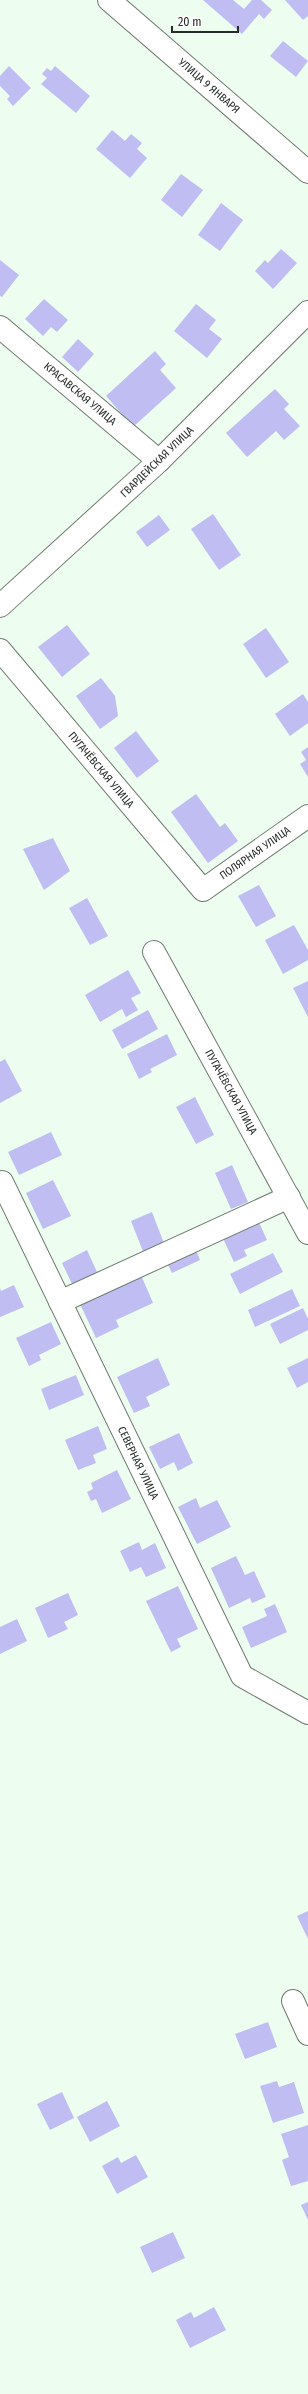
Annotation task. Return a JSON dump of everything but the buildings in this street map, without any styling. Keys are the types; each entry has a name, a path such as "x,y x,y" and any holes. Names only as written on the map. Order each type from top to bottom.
{"street":[{"name":"УЛИЦА 9 ЯНВАРЯ","path":"109,0 308,172"},
{"name":"ГВАРДЕЙСКАЯ УЛИЦА","path":"0,606 159,461 308,312"},
{"name":"КРАСАВСКАЯ УЛИЦА","path":"0,326 159,461"},
{"name":"ПУГАЧЁВСКАЯ УЛИЦА","path":"0,650 203,890"},
{"name":"ПОЛЯРНАЯ УЛИЦА","path":"203,890 308,816"},
{"name":"ПУГАЧЁВСКАЯ УЛИЦА","path":"154,952 308,1233"},
{"name":"СЕВЕРНАЯ УЛИЦА","path":"2,1182 242,1676 308,1713"},
{"path":"60,1302 289,1197"},
{"path":"293,2000 308,2034"}]}
